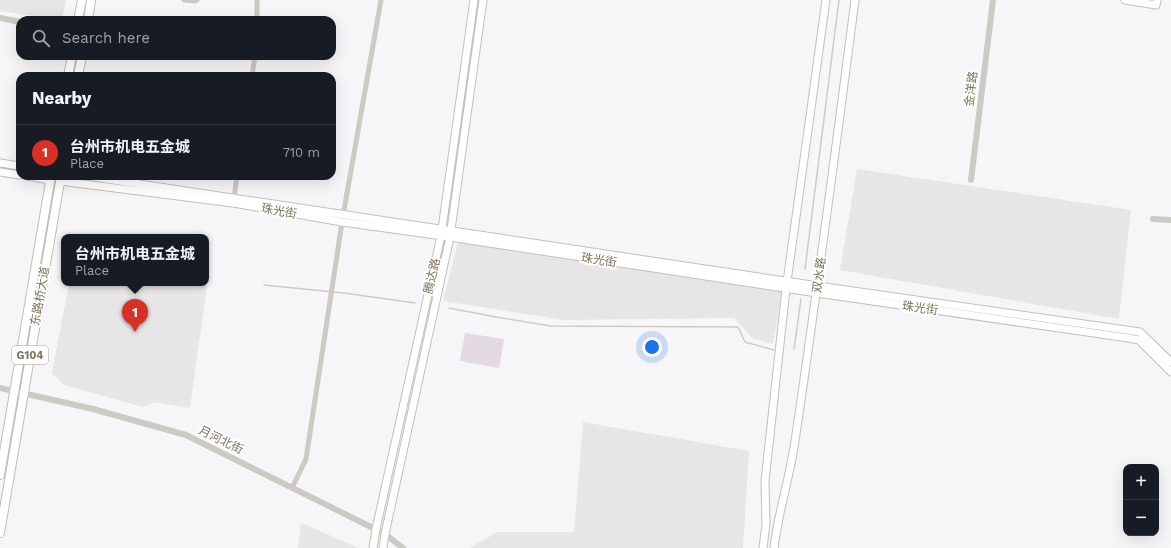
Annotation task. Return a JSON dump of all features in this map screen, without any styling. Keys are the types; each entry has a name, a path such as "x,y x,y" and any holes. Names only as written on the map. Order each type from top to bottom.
{"main road":[{"path":"79,16 82,0"},
{"path":"89,16 91,0"},
{"name":"腾达路","path":"373,548 442,233 474,0"},
{"name":"腾达路","path":"383,548 451,234 484,0"},
{"path":"763,548 766,524 765,481 787,285 826,0"},
{"name":"双水路","path":"774,548 776,526 794,448 817,290 855,0"},
{"path":"1125,0 1156,5 1157,0"},
{"path":"69,72 71,60"},
{"path":"79,72 81,60"},
{"path":"0,163 16,165"},
{"path":"0,172 16,174"},
{"name":"东路桥大道","path":"0,475 51,180"},
{"name":"东路桥大道","path":"0,534 60,180"},
{"name":"珠光街","path":"67,180 451,234 1139,340 1171,372"},
{"name":"珠光街","path":"114,180 234,198 342,219"},
{"name":"珠光街","path":"817,290 1140,332 1171,362"}],"street":[{"path":"184,0 197,0"},
{"path":"257,0 257,16"},
{"path":"292,488 306,459 342,219 381,0"},
{"name":"金洋路","path":"971,180 993,0"},
{"path":"0,18 16,21"},
{"path":"253,72 254,60"},
{"path":"234,198 236,180"},
{"path":"1153,219 1171,220"},
{"name":"月河北街","path":"0,388 24,392 93,409 186,435 376,529 403,548"}],"shaded area":[{"path":"0,0 66,0 63,16 34,16 0,11"},
{"path":"857,169 1131,210 1119,319 840,270"},
{"path":"459,239 782,291 773,344 752,338 734,318 564,320 443,301"},
{"path":"68,286 207,286 190,408 154,402 143,407 64,385 52,373"},
{"path":"465,333 504,339 499,368 460,361"},
{"path":"583,422 749,451 743,548 470,548 497,532 574,532"},
{"path":"301,523 359,548 298,548"}],"waterway":[{"path":"805,269 839,0"},
{"path":"264,285 344,293 415,303"},
{"path":"794,349 801,299"},
{"path":"449,308 551,326 738,327 745,342 774,350"}],"place":[{"name":"台州市机电五金城","path":"135,332"}]}
